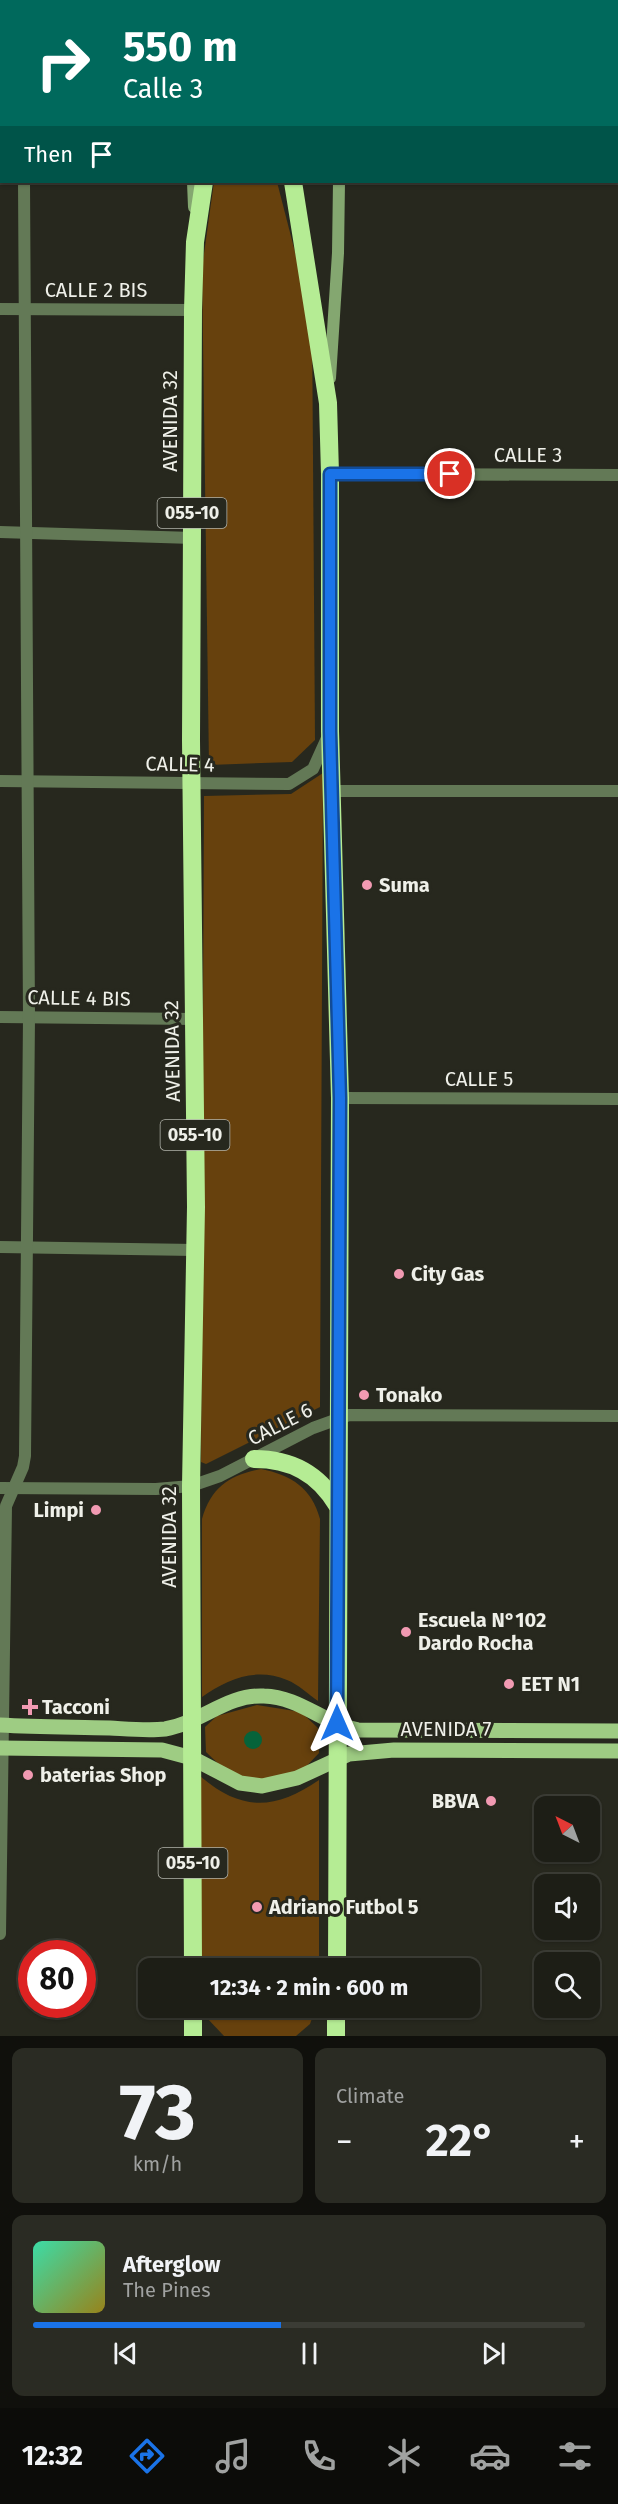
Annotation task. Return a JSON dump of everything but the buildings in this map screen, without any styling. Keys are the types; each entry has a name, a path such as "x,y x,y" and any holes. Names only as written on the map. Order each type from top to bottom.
{"highway":[{"name":"AVENIDA 32","path":"193,1958 191,1486 195,1250 192,310 195,243 204,183"},
{"path":"293,183 328,403 330,474 330,731 340,1098 337,1958"},
{"path":"254,1459 281,1461 306,1470 324,1486 338,1505"},
{"path":"193,2018 193,2036"},
{"path":"336,2018 336,2036"}],"main road":[{"name":"AVENIDA 7","path":"1,1726 162,1729 192,1722 223,1705 256,1695 280,1697 296,1702 337,1723 358,1730 618,1731"},
{"name":"AVENIDA 7","path":"1,1748 162,1750 192,1758 231,1779 262,1786 297,1778 360,1752 394,1750 618,1751"}],"street":[{"path":"0,1934 6,1488 23,1467 25,1456 28,1247 29,1017 24,532 24,183"},
{"name":"AVENIDA 32","path":"193,183 195,243"},
{"path":"328,403 338,253 339,183"},
{"name":"CALLE 2 BIS","path":"0,309 192,310"},
{"name":"CALLE 3","path":"330,474 618,475"},
{"path":"0,532 193,538"},
{"name":"CALLE 4","path":"0,781 289,784 313,769 330,731"},
{"path":"331,791 618,791"},
{"name":"CALLE 4 BIS","path":"0,1017 194,1019"},
{"name":"CALLE 5","path":"340,1098 618,1099"},
{"path":"0,1247 195,1250"},
{"name":"CALLE 6","path":"6,1488 156,1489 191,1486 210,1480 313,1428 339,1418 356,1415 618,1416"}],"shaded area":[{"path":"214,183 277,183 312,318 315,740 292,762 209,765 202,268"},
{"path":"323,773 320,1407 206,1464 201,1462 204,796 291,794"},
{"path":"261,1469 282,1475 299,1485 312,1499 320,1519 318,1701 291,1682 264,1675 232,1680 202,1697 202,1519 211,1499 223,1484 240,1475"},
{"path":"257,1705 301,1712 318,1728 319,1753 301,1772 266,1780 230,1775 206,1752 205,1727 217,1716"},
{"path":"253,1731 260,1733 262,1740 260,1747 253,1749 246,1747 244,1740 246,1733"},
{"path":"200,1776 230,1796 259,1803 288,1797 319,1780 319,1958 201,1958"},
{"path":"207,2018 312,2018 310,2024 296,2036 224,2036"}],"place":[{"name":"Suma","path":"367,885"},
{"name":"City Gas","path":"399,1274"},
{"name":"Tonako","path":"364,1395"},
{"name":"Limpi","path":"96,1510"},
{"name":"Escuela N°102 Dardo Rocha","path":"406,1632"},
{"name":"EET N1","path":"509,1684"},
{"name":"Tacconi","path":"30,1707"},
{"name":"baterias Shop","path":"28,1775"},
{"name":"BBVA","path":"491,1801"},
{"name":"Adriano Futbol 5","path":"257,1907"}],"route":[{"path":"337,1723 340,1098 330,731 330,474 450,474"}]}
